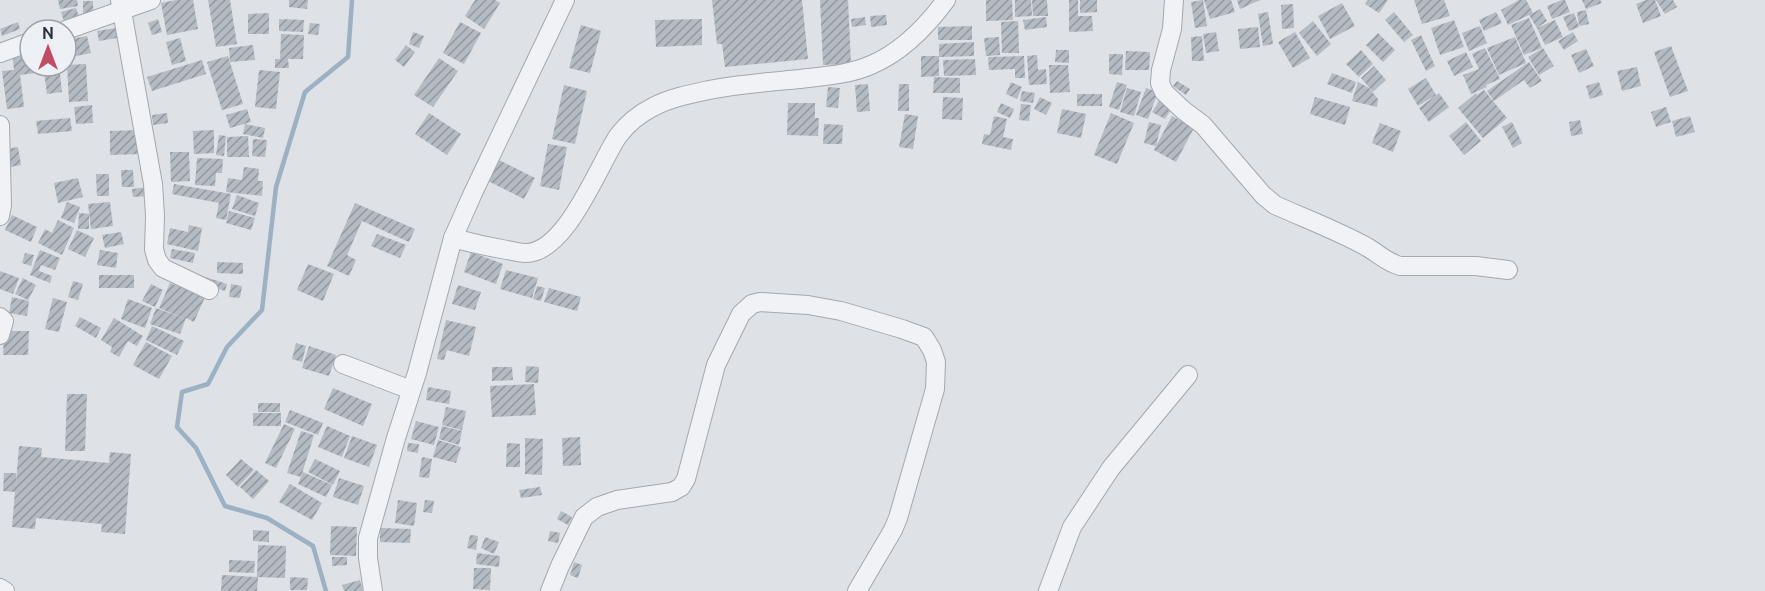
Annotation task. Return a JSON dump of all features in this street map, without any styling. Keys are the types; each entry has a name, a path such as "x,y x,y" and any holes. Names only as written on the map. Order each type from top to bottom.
{"street":[{"path":"78,25 122,5 151,0"},
{"path":"373,591 369,575 368,538 453,238 565,0"},
{"path":"453,238 471,244 526,254 543,248 571,221 618,135 632,120 653,107 677,97 735,85 836,75 873,65 914,37 946,0"},
{"path":"1174,0 1172,29 1161,70 1160,83 1164,92 1203,125 1263,195 1275,205 1369,248 1392,264 1400,266 1476,266 1508,270"},
{"path":"122,5 153,184 154,249 157,260 163,268 209,290"},
{"path":"0,53 18,46"},
{"path":"0,125 2,205 0,216"},
{"path":"550,591 584,517 597,507 617,500 672,492 681,487 686,479 716,365 741,314 752,304 760,302 808,305 841,311 924,337 932,350 936,362 935,389 898,518 857,591"},
{"path":"0,317 4,321 0,335"},
{"path":"343,364 411,390"},
{"path":"1048,591 1072,527 1111,468 1188,375"},
{"path":"0,588 4,591"}],"building":[{"path":"58,0 77,0 78,6 60,9"},
{"path":"193,0 198,29 167,35 161,3"},
{"path":"208,0 230,0 237,44 216,47"},
{"path":"289,0 308,0 307,9 289,7"},
{"path":"475,0 495,0 500,3 484,29 465,16"},
{"path":"712,0 802,0 808,59 725,67 722,44 717,44"},
{"path":"820,0 848,0 851,64 823,65"},
{"path":"986,0 1012,0 1013,20 986,21"},
{"path":"1015,0 1031,0 1032,16 1015,17"},
{"path":"1032,0 1047,0 1048,16 1033,16"},
{"path":"1069,0 1078,0 1078,16 1092,16 1093,31 1069,32"},
{"path":"1080,0 1097,0 1097,12 1080,13"},
{"path":"1203,0 1207,26 1195,28 1191,2"},
{"path":"1204,0 1231,0 1235,12 1210,19"},
{"path":"1237,0 1260,0 1240,9"},
{"path":"1368,0 1388,0 1379,13 1365,4"},
{"path":"1414,0 1444,0 1450,16 1422,24"},
{"path":"1519,0 1526,0 1533,13 1540,9 1547,21 1537,28 1529,15 1508,25 1501,10"},
{"path":"1565,0 1570,12 1552,19 1547,6"},
{"path":"1582,0 1600,0 1602,3 1586,9"},
{"path":"1646,0 1655,0 1661,16 1643,23 1636,4"},
{"path":"1656,0 1673,0 1677,7 1665,14"},
{"path":"83,1 93,1 93,14 83,15"},
{"path":"1342,3 1355,26 1330,39 1318,16"},
{"path":"1293,4 1294,28 1282,29 1281,5"},
{"path":"76,8 79,17 63,18 61,12"},
{"path":"1586,10 1589,24 1579,26 1577,12"},
{"path":"1268,12 1273,44 1263,46 1258,14"},
{"path":"1394,12 1413,35 1404,42 1385,20"},
{"path":"1496,12 1502,23 1484,31 1479,20"},
{"path":"269,13 269,34 248,34 248,14"},
{"path":"1574,13 1579,27 1569,31 1563,17"},
{"path":"886,15 887,25 871,27 870,16"},
{"path":"865,17 866,25 852,27 851,19"},
{"path":"1046,17 1047,27 1025,30 1023,20"},
{"path":"1529,18 1542,48 1524,55 1511,25"},
{"path":"158,19 162,32 152,35 148,23"},
{"path":"279,19 304,20 303,32 279,31"},
{"path":"702,19 702,45 656,47 655,20"},
{"path":"1454,20 1464,47 1440,55 1431,28"},
{"path":"1555,20 1563,37 1545,45 1537,28"},
{"path":"1018,21 1019,53 1002,53 1001,22"},
{"path":"1313,21 1331,44 1317,56 1299,33"},
{"path":"18,22 18,30 2,36 0,29"},
{"path":"460,22 481,33 464,64 443,53"},
{"path":"310,23 320,24 318,35 308,34"},
{"path":"581,25 601,31 590,73 569,68"},
{"path":"972,26 972,40 938,40 938,27"},
{"path":"1480,26 1487,43 1469,51 1462,33"},
{"path":"1258,27 1260,47 1240,49 1238,29"},
{"path":"116,28 117,38 99,41 97,31"},
{"path":"413,32 424,36 419,48 409,44"},
{"path":"1216,32 1219,51 1206,53 1203,34"},
{"path":"1295,32 1310,58 1293,68 1278,42"},
{"path":"1573,32 1578,41 1564,50 1558,41"},
{"path":"1378,33 1395,50 1383,62 1366,45"},
{"path":"281,34 304,35 303,59 288,59 289,68 275,68 275,59 280,59"},
{"path":"1421,35 1435,66 1426,71 1411,40"},
{"path":"87,36 91,53 78,56 78,38"},
{"path":"1202,36 1204,61 1192,61 1191,37"},
{"path":"999,37 1000,55 986,56 984,38"},
{"path":"1515,37 1526,63 1499,75 1487,48"},
{"path":"180,38 186,61 172,65 166,42"},
{"path":"974,42 974,56 939,57 939,44"},
{"path":"253,45 255,60 230,62 229,48"},
{"path":"406,45 415,52 404,67 395,60"},
{"path":"1671,46 1688,91 1670,97 1654,52"},
{"path":"1485,48 1500,79 1471,94 1463,75 1479,69 1472,54"},
{"path":"1543,48 1554,66 1539,75 1528,57"},
{"path":"1586,49 1594,66 1579,73 1571,55"},
{"path":"18,50 18,78 20,78 24,107 7,109 2,71 14,70 12,51"},
{"path":"1056,50 1069,50 1069,63 1055,62"},
{"path":"1361,50 1373,64 1359,77 1346,64"},
{"path":"1126,51 1150,52 1149,70 1125,70"},
{"path":"1466,52 1473,67 1454,76 1447,61"},
{"path":"1109,54 1123,54 1122,75 1109,74"},
{"path":"1037,55 1038,70 1046,69 1047,84 1029,85 1027,56"},
{"path":"228,56 243,104 222,110 207,62"},
{"path":"921,56 939,56 939,76 921,77"},
{"path":"1024,56 1025,78 1015,78 1015,69 989,70 988,57"},
{"path":"439,58 458,71 433,107 414,95"},
{"path":"975,59 976,75 944,76 943,60"},
{"path":"202,60 206,74 152,91 147,77"},
{"path":"1529,62 1542,81 1530,88 1524,80 1494,101 1487,91"},
{"path":"78,64 86,64 88,101 69,102 68,78 78,78"},
{"path":"1049,65 1068,65 1070,92 1050,93"},
{"path":"1374,66 1386,80 1373,92 1361,78"},
{"path":"1637,67 1641,86 1622,91 1617,71"},
{"path":"259,70 280,72 276,109 255,107"},
{"path":"1332,73 1356,82 1352,93 1327,84"},
{"path":"934,77 960,78 960,93 933,93"},
{"path":"45,78 60,78 62,92 47,94"},
{"path":"1426,78 1436,95 1418,106 1408,89"},
{"path":"1177,81 1190,89 1186,95 1173,86"},
{"path":"1011,82 1022,87 1017,99 1006,94"},
{"path":"1117,82 1127,85 1119,110 1109,107"},
{"path":"1358,82 1369,88 1378,99 1377,107 1352,101"},
{"path":"1599,82 1603,95 1590,99 1586,86"},
{"path":"868,84 870,111 857,112 855,85"},
{"path":"899,84 909,84 909,111 898,111"},
{"path":"564,85 587,91 575,144 552,139"},
{"path":"828,87 840,88 838,108 826,107"},
{"path":"1127,88 1141,92 1134,116 1120,112"},
{"path":"1146,88 1158,92 1148,119 1136,115"},
{"path":"1484,90 1507,118 1483,138 1458,108 1476,93 1477,95"},
{"path":"1022,91 1035,93 1033,103 1020,101"},
{"path":"1439,93 1449,107 1429,122 1419,108"},
{"path":"1077,94 1102,94 1102,106 1077,106"},
{"path":"1163,95 1175,103 1165,119 1152,112"},
{"path":"943,97 963,98 962,120 942,119"},
{"path":"1040,97 1052,103 1046,115 1034,109"},
{"path":"1315,97 1350,107 1345,125 1310,114"},
{"path":"788,103 815,103 815,118 819,118 818,136 787,135"},
{"path":"1001,103 1014,109 1010,118 997,112"},
{"path":"1021,104 1031,105 1029,121 1019,120"},
{"path":"92,105 93,123 76,124 74,107"},
{"path":"1666,107 1671,122 1656,127 1651,112"},
{"path":"247,109 251,122 230,128 226,115"},
{"path":"1062,109 1086,114 1081,138 1057,133"},
{"path":"167,113 168,123 153,125 152,115"},
{"path":"429,113 461,134 447,155 415,134"},
{"path":"1111,113 1134,123 1117,164 1094,155"},
{"path":"905,114 918,116 913,149 899,147"},
{"path":"994,116 1007,119 1003,137 1013,139 1011,150 982,144 984,134 990,135"},
{"path":"1172,116 1194,128 1176,162 1154,150"},
{"path":"1690,116 1695,132 1676,137 1672,121"},
{"path":"70,118 72,131 38,134 36,121"},
{"path":"1580,120 1583,134 1571,136 1569,122"},
{"path":"1149,122 1161,125 1156,146 1144,143"},
{"path":"1466,122 1481,141 1464,155 1449,136"},
{"path":"1512,122 1522,143 1513,148 1502,127"},
{"path":"1380,123 1401,131 1393,152 1372,143"},
{"path":"245,124 265,128 263,138 243,134"},
{"path":"824,124 843,125 842,144 823,144"},
{"path":"139,130 140,154 110,155 110,131"},
{"path":"214,130 214,153 194,154 193,131"},
{"path":"219,135 226,136 224,156 216,155"},
{"path":"248,136 249,157 227,157 227,137"},
{"path":"253,139 267,140 265,157 252,156"},
{"path":"548,144 567,147 559,190 540,186"},
{"path":"18,147 21,165 10,167 7,149"},
{"path":"170,152 189,152 190,181 171,182"},
{"path":"197,158 223,159 222,173 216,173 215,186 195,185"},
{"path":"495,158 535,178 524,199 484,179"},
{"path":"244,167 259,169 258,181 263,181 262,196 226,192 228,178 242,180"},
{"path":"121,170 133,170 134,187 122,187"},
{"path":"96,174 109,174 109,196 97,196"},
{"path":"78,178 83,197 58,203 54,183"},
{"path":"174,184 231,194 226,220 216,218 219,203 172,194"},
{"path":"148,187 149,196 133,197 132,189"},
{"path":"237,195 259,203 255,216 232,209"},
{"path":"67,202 80,207 74,223 61,218"},
{"path":"110,202 113,226 91,229 88,204"},
{"path":"355,203 415,229 409,242 362,221 347,255 356,260 349,276 327,266"},
{"path":"229,211 255,218 251,230 226,223"},
{"path":"79,213 89,214 89,229 78,229"},
{"path":"12,215 37,227 31,242 5,230"},
{"path":"58,220 74,228 62,255 38,243 45,229 52,233"},
{"path":"189,225 202,228 198,251 167,244 170,228 188,232"},
{"path":"77,230 94,238 85,257 68,249"},
{"path":"121,232 124,244 105,248 102,235"},
{"path":"377,234 406,245 400,258 371,246"},
{"path":"172,249 195,253 193,263 170,258"},
{"path":"40,250 60,258 55,270 41,265 39,271 52,276 50,283 30,275"},
{"path":"100,250 118,253 116,268 97,265"},
{"path":"471,252 503,264 496,284 464,272"},
{"path":"25,253 34,255 31,266 22,263"},
{"path":"217,262 243,263 243,274 217,273"},
{"path":"308,264 334,274 323,301 297,290"},
{"path":"506,270 538,278 532,298 500,289"},
{"path":"0,271 19,278 13,294 0,289"},
{"path":"193,273 227,284 225,291 191,280"},
{"path":"99,275 134,275 134,288 99,288"},
{"path":"23,278 36,285 28,300 15,294"},
{"path":"73,281 83,284 78,300 68,297"},
{"path":"170,283 205,297 194,322 186,318 180,334 150,324 156,308 183,318 159,308"},
{"path":"151,284 163,290 155,307 142,301"},
{"path":"231,284 242,286 240,298 229,297"},
{"path":"458,285 481,292 475,310 452,304"},
{"path":"537,286 545,288 541,301 533,299"},
{"path":"549,288 581,297 577,311 544,302"},
{"path":"12,297 29,301 27,316 9,313"},
{"path":"53,298 67,302 59,332 45,329"},
{"path":"128,299 152,308 145,328 121,319"},
{"path":"80,317 101,328 96,338 75,326"},
{"path":"114,318 143,336 137,346 128,341 119,357 110,352 112,347 101,340"},
{"path":"446,320 476,327 469,356 447,350 444,360 437,359"},
{"path":"152,326 184,341 177,355 146,340"},
{"path":"4,331 29,331 28,355 3,355"},
{"path":"146,342 172,356 159,379 133,365"},
{"path":"296,343 306,346 302,362 292,359"},
{"path":"309,346 336,355 329,376 302,368"},
{"path":"526,366 539,367 538,383 525,382"},
{"path":"492,367 512,367 513,380 492,381"},
{"path":"534,384 536,415 492,417 490,386"},
{"path":"428,387 451,391 449,404 426,400"},
{"path":"333,388 372,404 363,426 324,409"},
{"path":"67,394 87,394 85,451 65,451"},
{"path":"258,403 280,403 280,412 258,412"},
{"path":"446,407 466,411 462,430 442,425"},
{"path":"290,410 323,423 318,435 285,422"},
{"path":"253,413 281,413 281,426 253,426"},
{"path":"416,421 439,427 434,445 411,439"},
{"path":"284,424 295,429 276,468 265,463"},
{"path":"327,426 350,436 342,457 318,447"},
{"path":"442,426 462,431 459,445 439,439"},
{"path":"301,431 314,435 301,477 287,473"},
{"path":"352,436 377,445 369,467 344,458"},
{"path":"580,437 581,465 563,466 562,438"},
{"path":"525,438 543,439 542,475 525,474"},
{"path":"438,440 461,447 456,463 433,457"},
{"path":"408,443 419,444 418,453 407,451"},
{"path":"507,443 520,444 520,467 506,467"},
{"path":"19,446 42,448 41,457 109,463 110,452 131,454 125,534 101,532 102,524 36,518 35,529 12,527 15,492 3,491 4,473 16,473 16,483"},
{"path":"422,457 432,459 429,478 419,477"},
{"path":"241,459 254,470 238,487 226,475"},
{"path":"315,459 340,471 333,485 308,472"},
{"path":"256,470 269,481 253,499 240,487"},
{"path":"303,472 332,485 326,497 298,484"},
{"path":"339,478 364,486 358,505 333,497"},
{"path":"290,484 322,503 312,520 279,502"},
{"path":"540,487 542,495 521,498 519,490"},
{"path":"398,500 417,503 414,526 395,523"},
{"path":"425,500 434,501 432,513 423,512"},
{"path":"561,511 572,517 568,525 557,519"},
{"path":"331,526 357,527 356,556 330,555"},
{"path":"380,528 411,529 410,543 380,542"},
{"path":"253,530 269,531 269,542 253,541"},
{"path":"550,531 560,533 558,543 548,541"},
{"path":"470,535 478,536 476,550 467,548"},
{"path":"485,537 499,542 494,554 481,548"},
{"path":"258,545 286,546 285,578 257,577"},
{"path":"477,553 500,556 499,567 476,564"},
{"path":"332,557 347,557 347,565 332,566"},
{"path":"229,560 255,561 254,573 229,572"},
{"path":"574,562 582,565 578,578 570,575"},
{"path":"474,568 491,568 490,590 473,589"},
{"path":"222,575 258,577 257,591 221,591"},
{"path":"290,577 308,578 307,590 290,590"},
{"path":"360,580 363,591 344,591 342,585"}],"waterway":[{"path":"326,591 313,546 267,518 225,506 196,448 177,427 182,392 208,384 227,347 262,310 276,187 305,92 348,57 352,0"}]}
